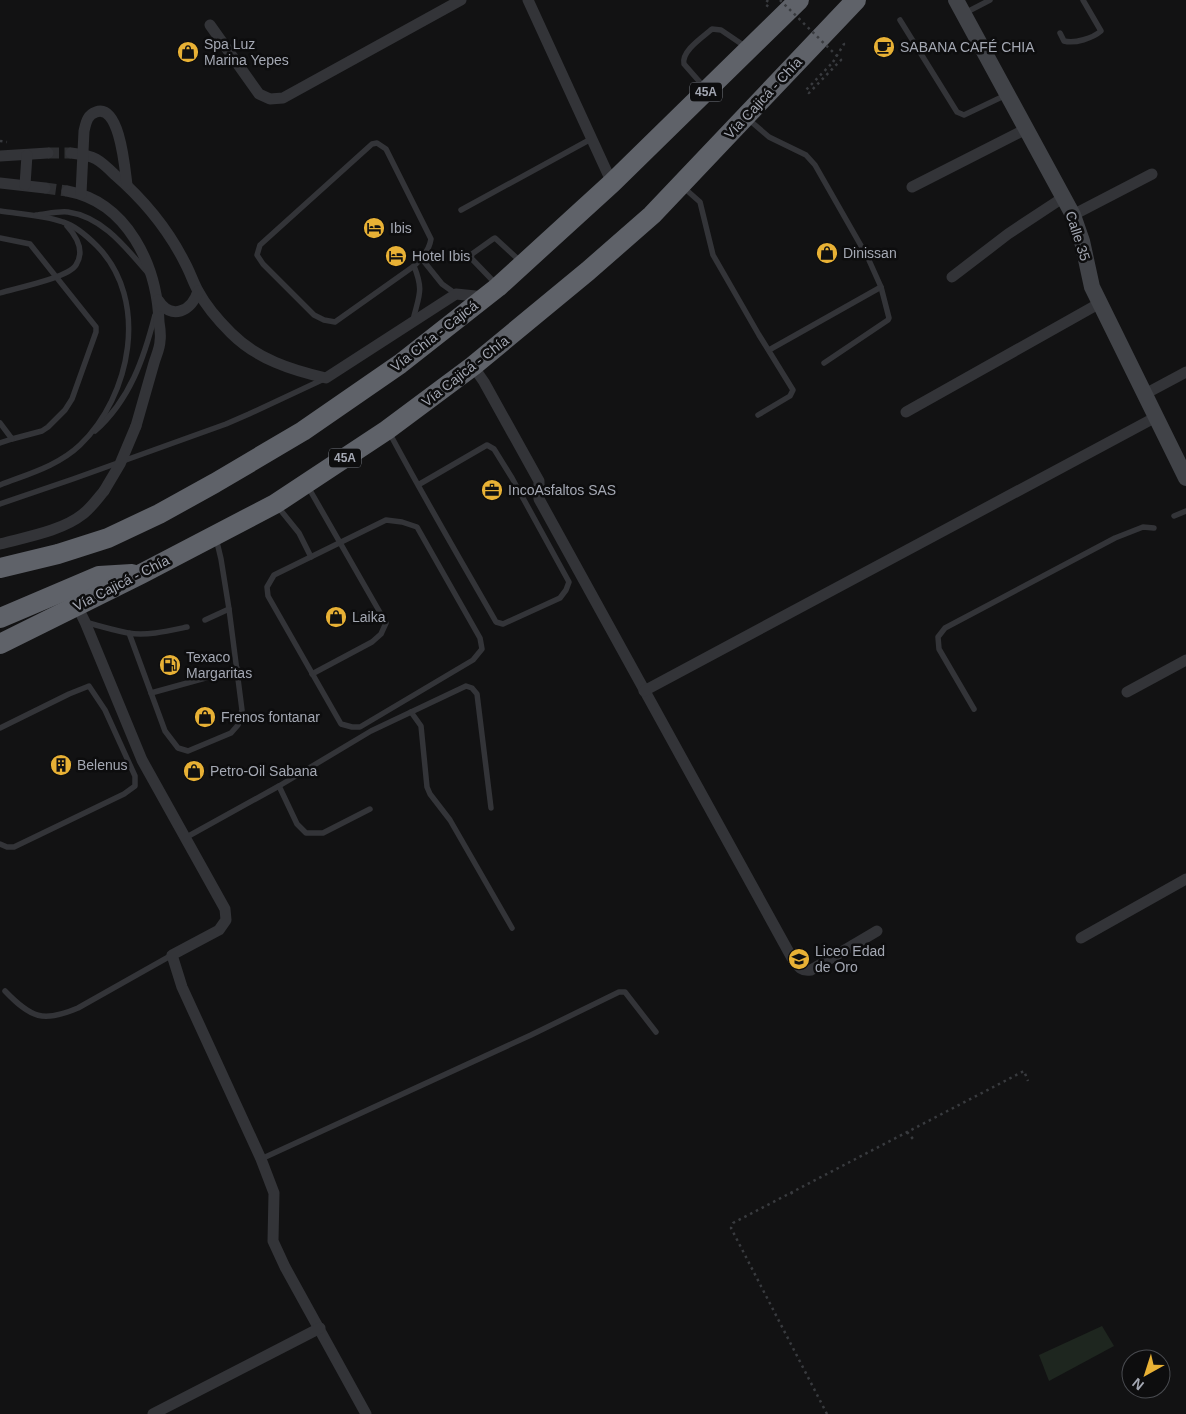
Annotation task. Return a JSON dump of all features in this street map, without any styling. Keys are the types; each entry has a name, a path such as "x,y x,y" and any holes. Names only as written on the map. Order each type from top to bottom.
{"highway":[{"name":"Vía Chía - Cajicá","path":"9,566 58,554 108,538 158,514 215,484 311,425 400,364 491,292 612,184 799,0"},
{"name":"Vía Cajicá - Chía","path":"0,644 81,614 141,574 275,504 387,430 473,366 588,271 652,215 682,186 856,0"},
{"path":"0,582 9,566"},
{"path":"0,618 99,576 141,574"}],"street":[{"path":"210,25 259,94 270,98 283,98 461,0"},
{"path":"528,0 612,184"},
{"name":"Calle 35","path":"960,7 1073,215 1082,241 1092,288 1156,417 1182,458 1186,478"},
{"path":"81,194 84,131 86,121 94,112 108,113 114,121 121,146 127,185"},
{"path":"912,187 1026,129"},
{"path":"0,156 48,153"},
{"path":"71,153 97,160 127,185 144,203 165,229 185,262 198,291 208,307 232,334 249,348 271,361 294,371 326,378 456,294 491,292"},
{"path":"25,185 27,155"},
{"path":"1073,215 1152,174"},
{"path":"0,183 45,188"},
{"path":"0,544 38,534 71,522 84,514 104,491 120,464 136,426 160,342 158,300 153,279 146,257 134,237 125,225 102,205 81,194 67,191"},
{"path":"952,277 1008,234 1064,197"},
{"path":"158,300 163,308 181,311 189,307 196,300 198,291"},
{"path":"906,412 1100,303"},
{"path":"473,366 484,382 539,481 539,499 799,968 805,971 811,970 878,931"},
{"path":"1145,394 1186,372"},
{"path":"644,691 1156,417"},
{"path":"81,614 142,760 225,909 226,920 219,930 172,955 182,987 261,1159 274,1193 273,1241 285,1267 366,1414"},
{"path":"1127,692 1186,660"},
{"path":"1081,938 1186,879"},
{"path":"153,1414 320,1328"}],"lane":[{"path":"960,7 990,0"},
{"path":"1060,34 1064,41 1069,42 1093,37 1101,31 1083,0"},
{"path":"900,20 957,112 964,115 1007,94"},
{"path":"707,91 684,64 685,54 712,29 717,29 750,50"},
{"path":"746,118 769,137 806,155 815,165 868,258 881,287 888,320 824,363"},
{"path":"461,210 591,139"},
{"path":"378,143 386,149 431,239 430,246 422,259 335,322 324,320 314,315 263,264 257,255 260,245 372,144 378,143"},
{"path":"682,186 700,202 713,255 793,390 790,396 758,416"},
{"path":"0,211 64,222 91,240 103,252 121,284 128,318 128,346 122,377 107,411 80,446"},
{"path":"29,215 67,212 92,221 118,240 153,279"},
{"path":"0,293 57,277 75,267 80,256 80,247 77,238 64,222"},
{"path":"0,238 30,244 96,327 96,336 66,410 42,431 0,443"},
{"path":"491,292 472,258 472,254 495,238 523,264"},
{"path":"422,259 442,284 456,294"},
{"path":"413,322 420,290 419,278 414,266"},
{"path":"769,350 881,287"},
{"path":"0,485 58,463 80,446 104,423 125,396 140,366 158,300"},
{"path":"0,504 226,424 326,378"},
{"path":"0,423 12,439"},
{"path":"387,430 418,485 496,622 503,624 560,598 569,582 494,449 486,444 418,485"},
{"path":"306,484 386,623 381,634 372,642 312,674"},
{"path":"275,504 298,533 312,556"},
{"path":"1174,516 1186,511"},
{"path":"386,520 402,522 417,528 480,638 482,649 473,660 360,727 341,724 268,596 267,587 274,575 339,542 386,520"},
{"path":"974,709 939,649 938,637 945,628 1115,538 1143,527 1154,528"},
{"path":"129,633 165,731 178,748 188,751 231,733 238,725 242,710 229,609 215,535"},
{"path":"205,620 229,609"},
{"path":"81,614 129,633 149,634 187,627"},
{"path":"150,693 238,669"},
{"path":"0,728 89,686 108,716 135,776 135,786 124,794 14,847 0,844"},
{"path":"185,838 280,786 371,732 462,687 470,686 475,690 478,700 491,808"},
{"path":"108,716 120,709"},
{"path":"410,712 421,726 427,787 430,794 450,820 512,928"},
{"path":"280,786 297,824 306,832 323,833 370,809"},
{"path":"5,991 18,1005 31,1014 47,1017 63,1014 78,1008 172,955"},
{"path":"261,1159 531,1035 619,992 625,992 656,1032"}],"path":[{"path":"780,0 841,60 809,93 806,90 833,62"},
{"path":"827,1414 731,1228 733,1223 1024,1071 1028,1081"},
{"path":"907,1132 913,1139"},
{"path":"791,1192 794,1197"}],"shaded area":[{"path":"1102,1326 1114,1346 1049,1381 1039,1355"}],"tunnel":[{"path":"48,153 71,153"},
{"path":"45,188 67,191"}],"place":[{"name":"SABANA CAFÉ CHIA","path":"884,47"},
{"name":"Spa Luz Marina Yepes","path":"188,52"},
{"name":"Ibis","path":"374,228"},
{"name":"Dinissan","path":"827,253"},
{"name":"Hotel Ibis","path":"396,256"},
{"name":"IncoAsfaltos SAS","path":"492,490"},
{"name":"Laika","path":"336,617"},
{"name":"Texaco Margaritas","path":"170,665"},
{"name":"Frenos fontanar","path":"205,717"},
{"name":"Belenus","path":"61,765"},
{"name":"Petro-Oil Sabana","path":"194,771"},
{"name":"Liceo Edad de Oro","path":"799,959"}]}
